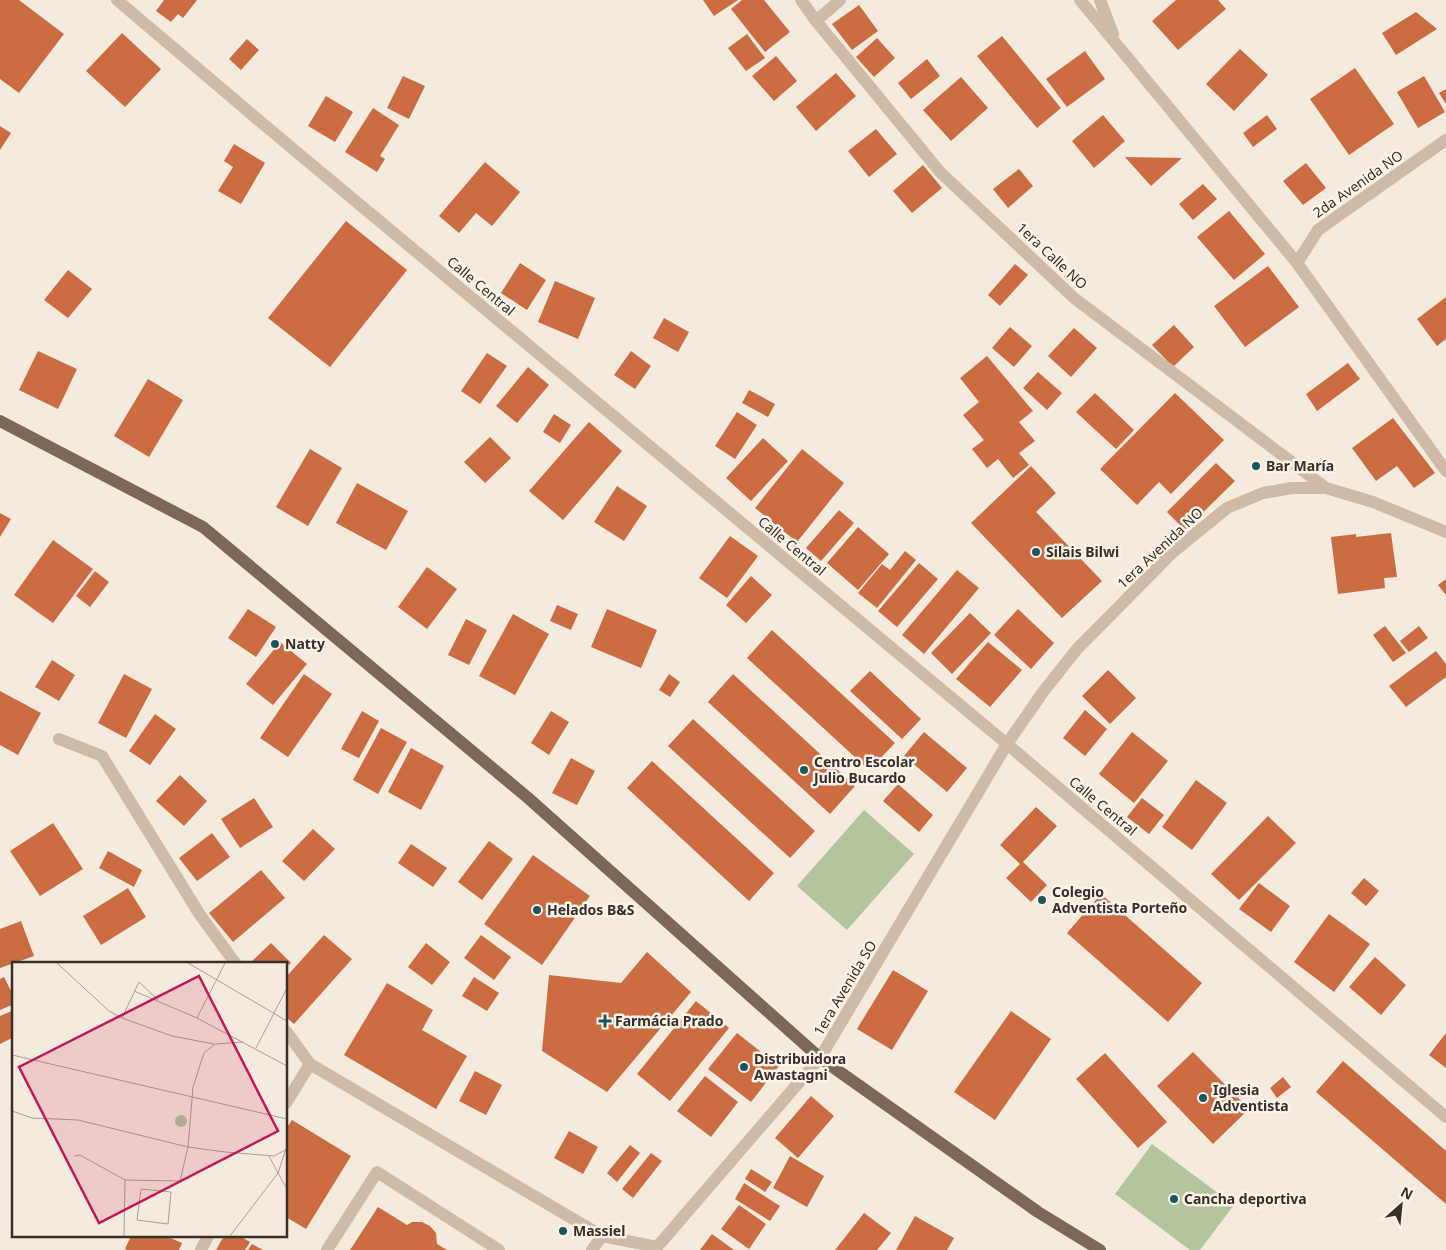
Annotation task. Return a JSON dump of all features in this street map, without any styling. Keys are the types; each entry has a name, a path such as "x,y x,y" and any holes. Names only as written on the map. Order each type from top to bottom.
{"main road":[{"path":"0,421 203,527 527,797 820,1058 1038,1212 1100,1250"}],"street":[{"name":"Calle Central","path":"117,0 1007,744 1446,1117"},
{"name":"1era Calle NO","path":"801,0 816,21 940,172 1074,298 1326,488"},
{"path":"816,21 840,0"},
{"path":"1080,0 1298,263 1446,471"},
{"path":"1100,0 1116,43"},
{"name":"2da Avenida NO","path":"1298,263 1318,230 1446,140"},
{"name":"1era Avenida NO","path":"1007,744 1042,692 1077,649 1173,552 1226,508 1263,493 1292,488 1326,488 1373,502 1446,532"},
{"path":"59,740 102,756 200,915 235,962"},
{"name":"1era Avenida SO","path":"602,1236 658,1247 820,1058 1007,744"},
{"path":"288,1034 310,1064 602,1236 592,1250"},
{"path":"288,1100 310,1064"},
{"path":"327,1250 377,1172 499,1250"},
{"path":"201,1250 207,1238"}],"green space":[{"path":"864,810 914,854 847,930 797,886"},
{"name":"Cancha deportiva","path":"1152,1144 1234,1205 1200,1250 1190,1250 1115,1194"}],"building":[{"path":"0,0 19,0 64,34 19,93 0,79"},
{"path":"164,0 197,0 183,18 178,14 171,22 156,11"},
{"path":"703,0 738,0 714,16"},
{"path":"742,0 764,0 790,32 765,52 731,9"},
{"path":"1176,0 1218,0 1226,9 1178,50 1152,21"},
{"path":"859,5 878,31 852,50 832,24"},
{"path":"1416,12 1437,29 1396,55 1382,33"},
{"path":"122,33 161,69 125,107 86,71"},
{"path":"747,34 765,58 746,71 728,48"},
{"path":"1002,36 1061,108 1037,128 977,56"},
{"path":"877,38 895,58 874,77 856,57"},
{"path":"247,39 259,50 241,70 229,59"},
{"path":"1240,49 1268,75 1234,111 1206,84"},
{"path":"1085,51 1105,79 1067,107 1046,79"},
{"path":"776,56 797,81 774,101 752,76"},
{"path":"927,59 940,76 911,99 898,83"},
{"path":"1355,68 1394,124 1349,155 1310,99"},
{"path":"836,73 856,96 816,131 796,107"},
{"path":"403,76 425,86 409,119 387,108"},
{"path":"1424,76 1445,112 1418,128 1397,92"},
{"path":"961,77 988,108 951,141 923,110"},
{"path":"1446,89 1446,104 1439,93"},
{"path":"326,96 353,112 335,142 308,126"},
{"path":"373,108 399,125 380,156 385,159 377,172 345,152"},
{"path":"1103,115 1125,141 1094,168 1072,141"},
{"path":"1267,115 1277,129 1253,147 1243,133"},
{"path":"0,126 11,133 0,150"},
{"path":"876,129 897,154 869,177 848,151"},
{"path":"234,144 265,163 241,204 218,191 233,167 224,161"},
{"path":"1125,157 1182,158 1151,186"},
{"path":"485,162 520,192 492,226 476,213 459,233 439,216"},
{"path":"1306,163 1326,188 1303,205 1283,181"},
{"path":"923,165 942,188 912,213 893,191"},
{"path":"1019,169 1033,186 1008,208 993,189"},
{"path":"1203,184 1217,199 1193,220 1179,204"},
{"path":"1229,211 1265,254 1234,280 1197,237"},
{"path":"346,221 407,270 330,367 268,318"},
{"path":"520,263 546,280 527,310 501,293"},
{"path":"1015,264 1028,275 1000,306 988,295"},
{"path":"1268,266 1299,307 1245,347 1214,306"},
{"path":"68,270 92,289 68,318 44,300"},
{"path":"555,281 595,298 578,339 538,322"},
{"path":"1446,297 1446,339 1437,346 1417,319"},
{"path":"664,318 689,332 678,352 653,338"},
{"path":"1174,325 1194,347 1173,367 1152,345"},
{"path":"1010,327 1032,346 1014,367 992,348"},
{"path":"1074,328 1097,348 1071,377 1048,356"},
{"path":"38,351 77,369 58,409 19,390"},
{"path":"631,351 651,366 635,389 614,375"},
{"path":"487,353 507,366 480,404 461,391"},
{"path":"987,356 1033,411 1019,422 1035,441 1019,453 1029,465 1013,478 998,459 987,468 972,449 984,440 963,415 979,402 960,378"},
{"path":"1348,363 1360,379 1317,411 1306,394"},
{"path":"528,367 549,385 517,423 496,406"},
{"path":"1038,372 1062,393 1047,410 1023,388"},
{"path":"148,379 183,400 149,457 114,436"},
{"path":"749,390 775,404 768,417 742,403"},
{"path":"1095,393 1134,430 1116,449 1076,412"},
{"path":"1175,393 1224,440 1171,494 1159,482 1137,505 1100,469"},
{"path":"737,412 757,425 735,459 715,446"},
{"path":"554,414 571,425 560,443 543,432"},
{"path":"1393,418 1435,473 1414,488 1397,466 1376,481 1352,448"},
{"path":"589,422 622,451 563,520 529,491"},
{"path":"490,437 511,458 485,483 464,462"},
{"path":"763,438 788,461 751,501 726,478"},
{"path":"310,449 342,468 308,526 276,507"},
{"path":"802,449 844,483 797,542 755,508"},
{"path":"1216,463 1235,481 1185,530 1167,512"},
{"name":"Silais Bilwi","path":"1031,466 1056,493 1036,512 1102,581 1062,618 971,523"},
{"path":"357,483 408,511 386,550 336,523"},
{"path":"617,486 647,506 624,541 594,522"},
{"path":"839,510 854,523 821,561 806,548"},
{"path":"0,513 11,519 0,537"},
{"path":"858,527 889,554 858,590 827,563"},
{"path":"1391,533 1397,577 1384,578 1385,588 1338,594 1331,537 1356,534 1356,537"},
{"path":"730,536 758,556 727,598 699,578"},
{"path":"53,540 93,569 53,623 14,595"},
{"path":"905,551 916,560 877,608 858,593 882,564 890,570"},
{"path":"919,563 938,579 897,627 878,611"},
{"path":"427,567 457,589 427,629 398,607"},
{"path":"957,570 979,588 924,654 902,635"},
{"path":"95,571 109,582 90,607 76,596"},
{"path":"751,576 772,595 746,623 726,605"},
{"path":"1446,579 1446,595 1438,585"},
{"path":"557,605 578,614 571,630 550,621"},
{"path":"248,609 276,627 256,657 228,638"},
{"path":"607,609 657,630 641,668 591,647"},
{"path":"1018,609 1054,643 1031,669 994,635"},
{"path":"970,613 991,633 952,674 931,653"},
{"path":"513,614 549,634 515,695 479,676"},
{"path":"466,619 487,630 469,665 448,655"},
{"path":"1385,626 1406,653 1393,662 1373,635"},
{"path":"1419,626 1428,638 1409,652 1400,641"},
{"path":"772,630 895,743 869,770 747,658"},
{"path":"280,642 307,664 273,705 246,684"},
{"path":"988,642 1022,670 990,707 956,679"},
{"path":"1436,651 1446,664 1446,677 1406,707 1389,686"},
{"path":"52,660 75,675 59,701 35,687"},
{"path":"1108,670 1136,698 1110,724 1082,696"},
{"path":"870,671 921,719 902,739 850,691"},
{"path":"124,674 152,689 126,738 98,723"},
{"path":"304,674 332,694 288,757 260,738"},
{"path":"669,674 680,682 670,697 659,690"},
{"path":"733,674 855,786 830,814 708,702"},
{"path":"0,691 41,713 18,755 0,745"},
{"path":"1085,710 1107,729 1085,756 1063,738"},
{"path":"362,711 379,721 359,758 341,749"},
{"path":"551,711 569,722 549,755 531,743"},
{"path":"155,714 176,729 150,765 129,751"},
{"path":"693,719 815,831 790,858 668,746"},
{"path":"381,728 407,742 378,794 353,780"},
{"path":"924,732 967,768 947,792 904,756"},
{"path":"1132,732 1168,761 1134,803 1099,774"},
{"path":"411,748 444,766 421,810 388,792"},
{"path":"571,758 595,771 577,805 552,793"},
{"path":"652,761 774,873 749,901 627,788"},
{"path":"180,775 207,801 184,826 156,801"},
{"path":"1196,780 1227,803 1192,850 1162,827"},
{"path":"898,784 933,815 919,832 883,801"},
{"path":"254,798 273,827 240,848 221,819"},
{"path":"1142,798 1164,815 1149,834 1127,817"},
{"path":"1036,807 1057,826 1023,862 1047,885 1031,902 1006,878 1020,864 1000,845"},
{"path":"1268,816 1296,843 1239,900 1211,874"},
{"path":"53,823 83,869 40,896 10,851"},
{"path":"313,829 335,849 304,881 282,861"},
{"path":"212,833 230,857 197,881 179,858"},
{"path":"489,841 513,859 482,900 458,882"},
{"path":"411,844 447,868 433,887 398,863"},
{"path":"108,851 142,870 134,887 99,868"},
{"name":"Helados B&S","path":"533,855 590,896 542,965 484,924"},
{"path":"261,870 285,898 233,942 209,913"},
{"path":"1364,878 1379,891 1366,906 1351,893"},
{"path":"1259,883 1290,906 1271,932 1239,909"},
{"path":"128,888 146,917 101,945 83,916"},
{"path":"1101,894 1202,983 1168,1022 1067,933"},
{"path":"1329,914 1370,944 1334,992 1294,962"},
{"path":"21,921 34,956 12,962 12,964 0,968 0,929"},
{"path":"324,935 352,959 294,1024 288,1019 288,975"},
{"path":"481,935 511,957 494,980 464,958"},
{"path":"271,943 291,963 288,965 288,962 251,962"},
{"path":"426,943 450,962 432,985 408,967"},
{"name":"Farmácia Prado","path":"647,952 691,992 607,1092 542,1051 549,975 621,983"},
{"path":"1375,957 1406,985 1381,1015 1349,987"},
{"path":"893,970 928,991 892,1050 857,1029"},
{"path":"4,977 12,993 12,1005 0,1010 0,979"},
{"path":"474,977 499,993 487,1011 462,996"},
{"path":"387,983 433,1010 422,1030 467,1056 436,1109 344,1055"},
{"path":"696,1001 729,1028 670,1101 637,1074"},
{"path":"12,1011 12,1038 0,1044 0,1016"},
{"path":"1011,1011 1051,1039 995,1120 954,1092"},
{"name":"Distribuidora Awastagni","path":"737,1033 779,1066 751,1102 708,1069"},
{"path":"1446,1033 1446,1068 1429,1055"},
{"name":"Iglesia Adventista","path":"1193,1052 1249,1109 1213,1144 1157,1086"},
{"path":"1105,1053 1167,1122 1138,1148 1076,1079"},
{"path":"1343,1061 1446,1151 1446,1204 1316,1092"},
{"path":"475,1071 502,1085 486,1115 459,1101"},
{"path":"705,1076 738,1102 711,1137 677,1111"},
{"path":"1283,1077 1291,1087 1277,1098 1270,1088"},
{"path":"811,1096 834,1116 798,1158 775,1138"},
{"path":"292,1120 351,1156 306,1229 288,1218 288,1126"},
{"path":"569,1131 598,1147 583,1174 554,1158"},
{"path":"630,1145 640,1153 617,1182 607,1173"},
{"path":"651,1153 662,1161 633,1198 622,1189"},
{"path":"790,1156 824,1176 807,1207 773,1188"},
{"path":"751,1169 772,1182 765,1192 745,1179"},
{"path":"744,1183 780,1206 770,1221 735,1199"},
{"path":"739,1205 766,1224 749,1249 721,1229"},
{"path":"378,1207 407,1225 412,1222 422,1222 430,1226 436,1233 437,1244 447,1250 350,1250"},
{"path":"864,1213 891,1233 877,1250 835,1250"},
{"path":"915,1216 954,1238 947,1250 896,1250"},
{"path":"712,1234 734,1250 700,1250"},
{"path":"130,1238 171,1238 182,1243 179,1250 125,1249"},
{"path":"223,1238 243,1238 250,1242 245,1250 216,1250"},
{"path":"252,1244 263,1250 248,1250"}],"place":[{"name":"Bar María","path":"1256,466"},
{"name":"Silais Bilwi","path":"1036,552"},
{"name":"Natty","path":"275,644"},
{"name":"Centro Escolar Julio Bucardo","path":"804,770"},
{"name":"Colegio Adventista Porteño","path":"1042,900"},
{"name":"Helados B&S","path":"537,910"},
{"name":"Farmácia Prado","path":"605,1021"},
{"name":"Distribuidora Awastagni","path":"744,1067"},
{"name":"Iglesia Adventista","path":"1203,1098"},
{"name":"Cancha deportiva","path":"1174,1199"},
{"name":"Massiel","path":"563,1231"}]}
